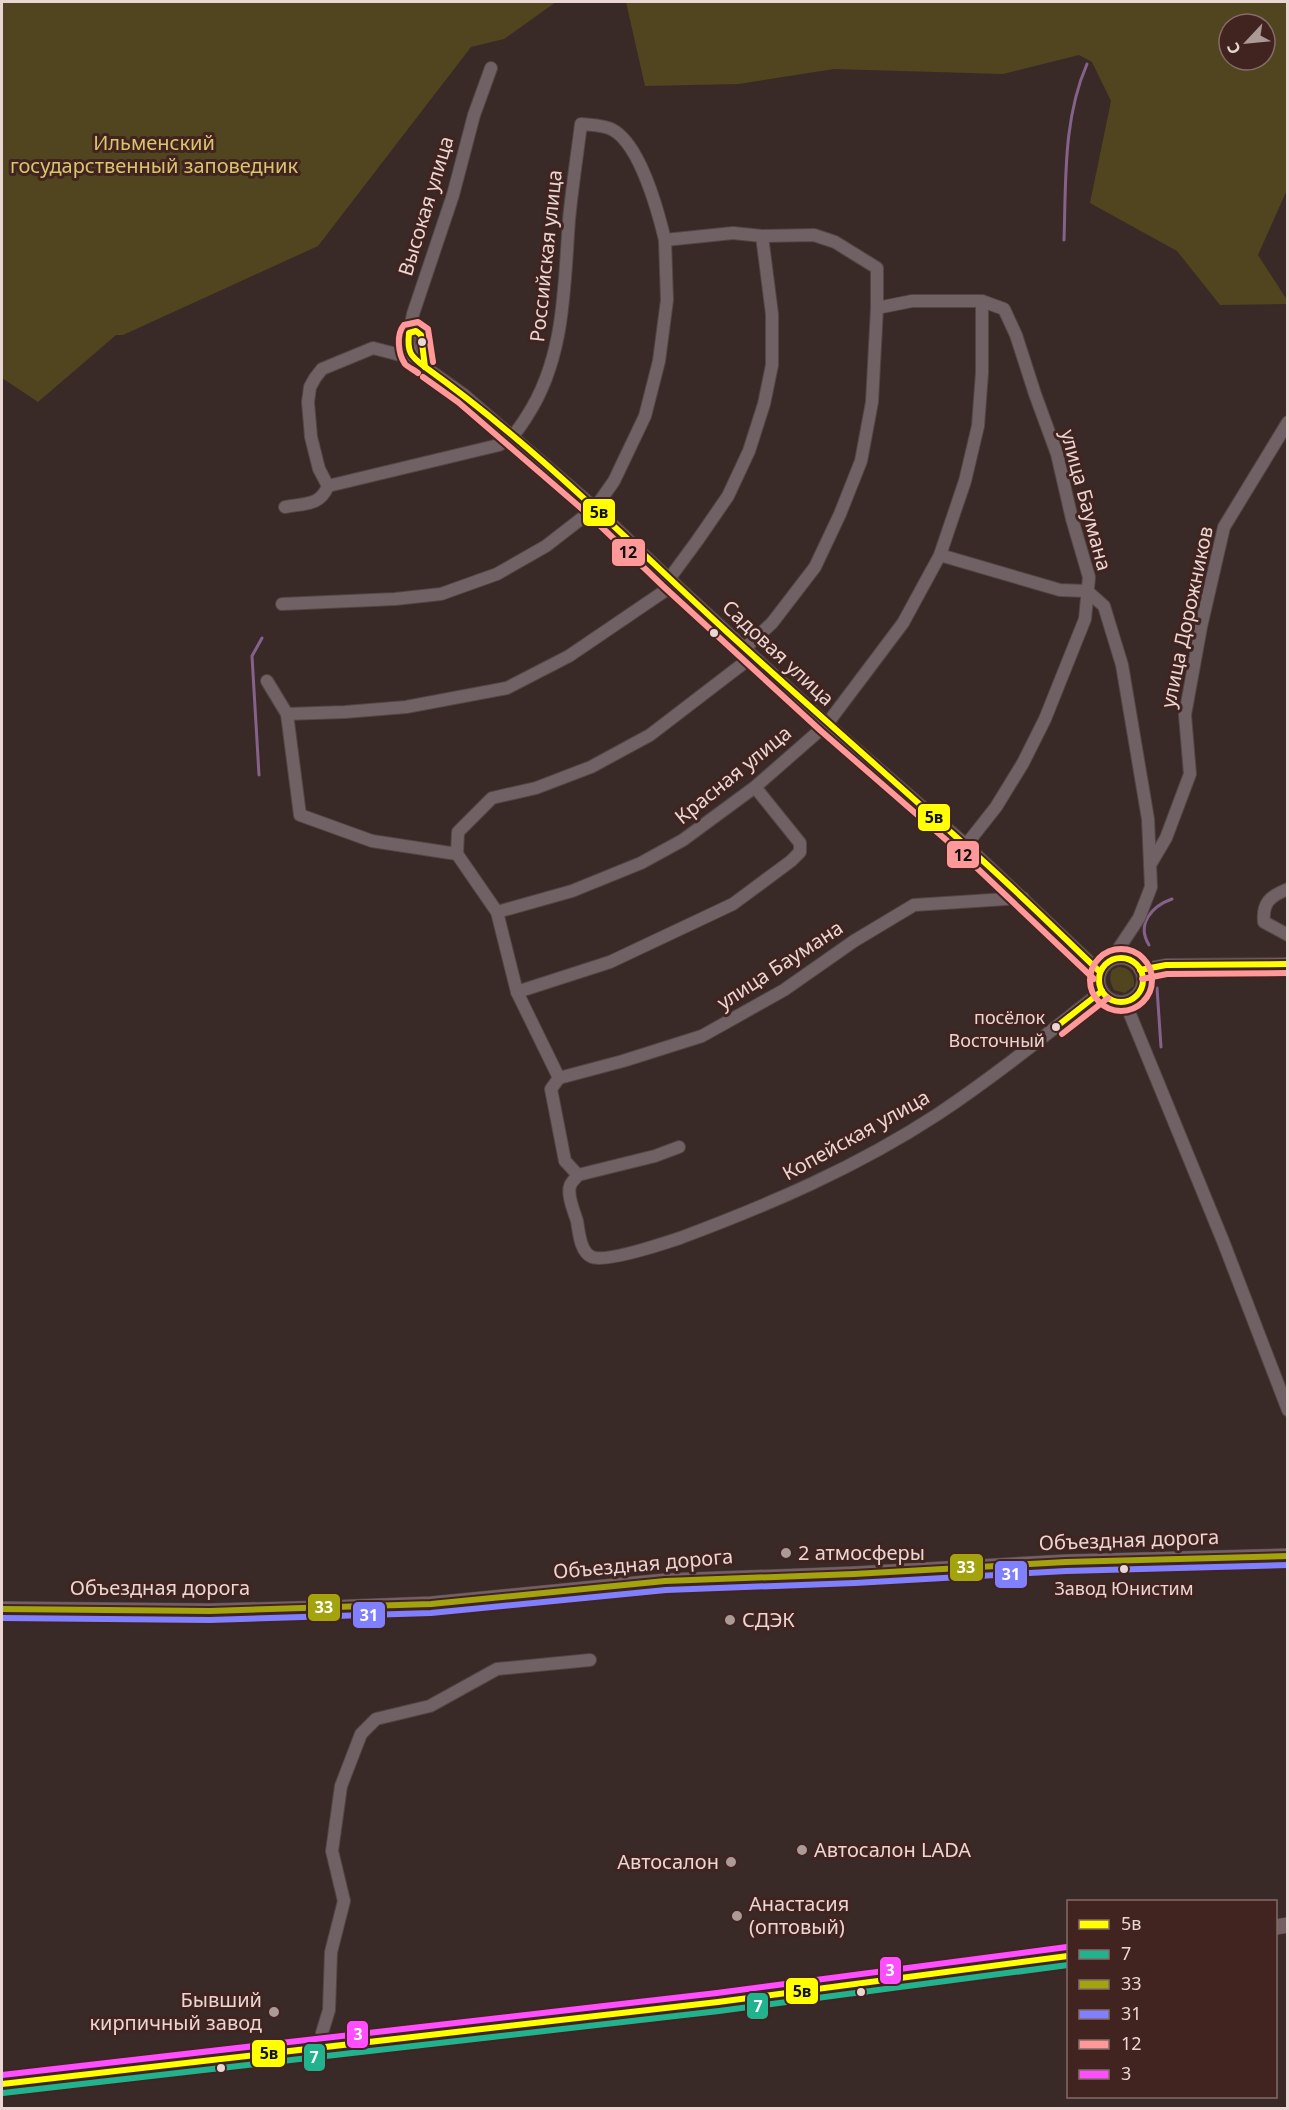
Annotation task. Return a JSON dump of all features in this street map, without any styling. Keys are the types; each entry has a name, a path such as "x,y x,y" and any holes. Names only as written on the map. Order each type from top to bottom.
{"main road":[{"name":"Объездная дорога","path":"2,1608 210,1611 431,1604 661,1581 1066,1562 1287,1556"},
{"path":"2,2084 718,2002 1067,1956"}],"street":[{"name":"Высокая улица","path":"412,358 408,345 413,314 453,195 474,115 491,68"},
{"name":"Российская улица","path":"513,438 534,405 554,360 565,290 569,218 581,124 612,129 627,141 656,206 665,240"},
{"path":"282,604 441,594 497,574 546,546 595,508 614,481 645,416 659,361 667,300 665,240 733,233 762,236 814,235 835,242 876,268 877,308 872,402 861,461 840,514 815,567 749,652 650,735 591,767 536,788 492,798 458,832 457,854 497,912 517,992 559,1078 551,1089 565,1161 578,1174 679,1148"},
{"path":"287,714 406,707 507,688 569,656 672,581 728,496 749,451 764,404 772,365 772,314 762,236"},
{"path":"877,308 912,301 982,301"},
{"name":"Красная улица","path":"497,912 572,891 641,863 683,840 755,788 827,724 903,623 940,555 965,482 978,426 982,373 982,301"},
{"name":"улица Баумана","path":"966,845 1002,799 1045,719 1085,619 1089,577 1072,519 1057,454 1016,335 1004,309 982,301"},
{"path":"409,333 416,331 421,335 425,368"},
{"path":"328,486 319,469 311,437 308,402 310,387 315,378 322,369 373,348 412,358"},
{"name":"Садовая улица","path":"412,358 464,395 595,508 827,724 966,845 1100,972"},
{"name":"улица Дорожников","path":"1150,865 1166,838 1190,774 1185,715 1201,627 1224,527 1287,422"},
{"path":"328,486 499,445 513,438"},
{"path":"285,507 319,500 328,486"},
{"path":"940,555 1060,590 1087,591 1104,606 1122,665 1148,819 1150,887 1139,918 1111,960 1104,965 1099,979 1102,991 1108,998 1125,1002 1134,998 1143,980 1140,970 1125,958 1111,960"},
{"path":"267,681 287,714 300,815 372,841 457,854"},
{"path":"517,992 610,962 733,904 791,861 800,852 800,843 755,788"},
{"path":"1287,889 1270,900 1263,910 1264,922 1287,935"},
{"name":"улица Баумана","path":"559,1078 702,1036 784,990 854,941 914,905 1023,898"},
{"path":"1140,970 1166,965 1287,964"},
{"name":"Копейская улица","path":"578,1174 570,1185 570,1197 583,1249 591,1257 601,1258 655,1247 800,1191 861,1159 937,1114 1013,1061 1102,991"},
{"path":"1125,1002 1223,1241 1287,1410"},
{"path":"324,2048 322,2033 329,2010 331,1952 344,1901 332,1851 341,1786 361,1734 376,1719 430,1706 496,1669 590,1660"}],"green space":[{"name":"Ильменский государственный заповедник","path":"2,2 556,2 504,39 471,47 318,246 123,335 116,335 38,402 2,378"},
{"path":"626,2 1287,2 1287,190 1258,255 1287,300 1287,304 1220,305 1177,251 1090,203 1111,101 1092,62 1079,55 1003,74 834,69 739,84 645,86"},
{"path":"1118,967 1129,970 1134,978 1134,986 1125,993 1114,990 1111,982 1112,970"}],"waterway":[{"path":"1064,240 1067,150 1074,106 1087,64"},
{"path":"259,775 252,656 262,638"},
{"path":"1149,945 1145,937 1145,923 1158,906 1172,899"},
{"path":"1157,988 1161,1047"}],"transit line":[{"name":"12","path":"418,373 405,364 401,355 399,339 404,325 418,322 428,329 433,362"},
{"name":"5в","path":"416,331 421,335 425,367 416,360 409,349 409,333 416,331"},
{"name":"5в","path":"425,367 504,428 580,494 726,631 999,875 1100,972"},
{"name":"12","path":"423,377 458,402 589,515 821,731 960,852 1094,979"},
{"name":"12","path":"1121,949 1143,958 1152,980 1143,1002 1121,1011 1099,1002 1090,980 1099,958 1121,949"},
{"name":"5в","path":"1121,958 1136,965 1143,980 1136,995 1121,1002 1106,995 1099,980 1106,965 1121,958"},
{"name":"5в","path":"1140,970 1166,965 1288,964"},
{"name":"12","path":"1142,979 1167,974 1288,973"},
{"name":"5в","path":"1056,1027 1102,991"},
{"name":"12","path":"1062,1034 1108,998"},
{"name":"33","path":"2,1609 210,1611 431,1604 665,1581 854,1574 1066,1562 1288,1556"},
{"name":"31","path":"2,1618 210,1620 431,1613 666,1590 855,1583 1066,1571 1288,1565"},
{"name":"3","path":"2,2075 717,1993 1067,1947"},
{"name":"5в","path":"2,2084 718,2002 1067,1956"},
{"name":"7","path":"3,2093 719,2011 1067,1965"}],"place":[{"name":"посёлок Восточный","path":"1056,1027"},
{"name":"2 атмосферы","path":"786,1553"},
{"name":"Завод Юнистим","path":"1124,1569"},
{"name":"СДЭК","path":"730,1620"},
{"name":"Автосалон LADA","path":"802,1850"},
{"name":"Автосалон","path":"731,1862"},
{"name":"Анастасия (оптовый)","path":"737,1916"},
{"name":"Бывший кирпичный завод","path":"274,2012"}]}
